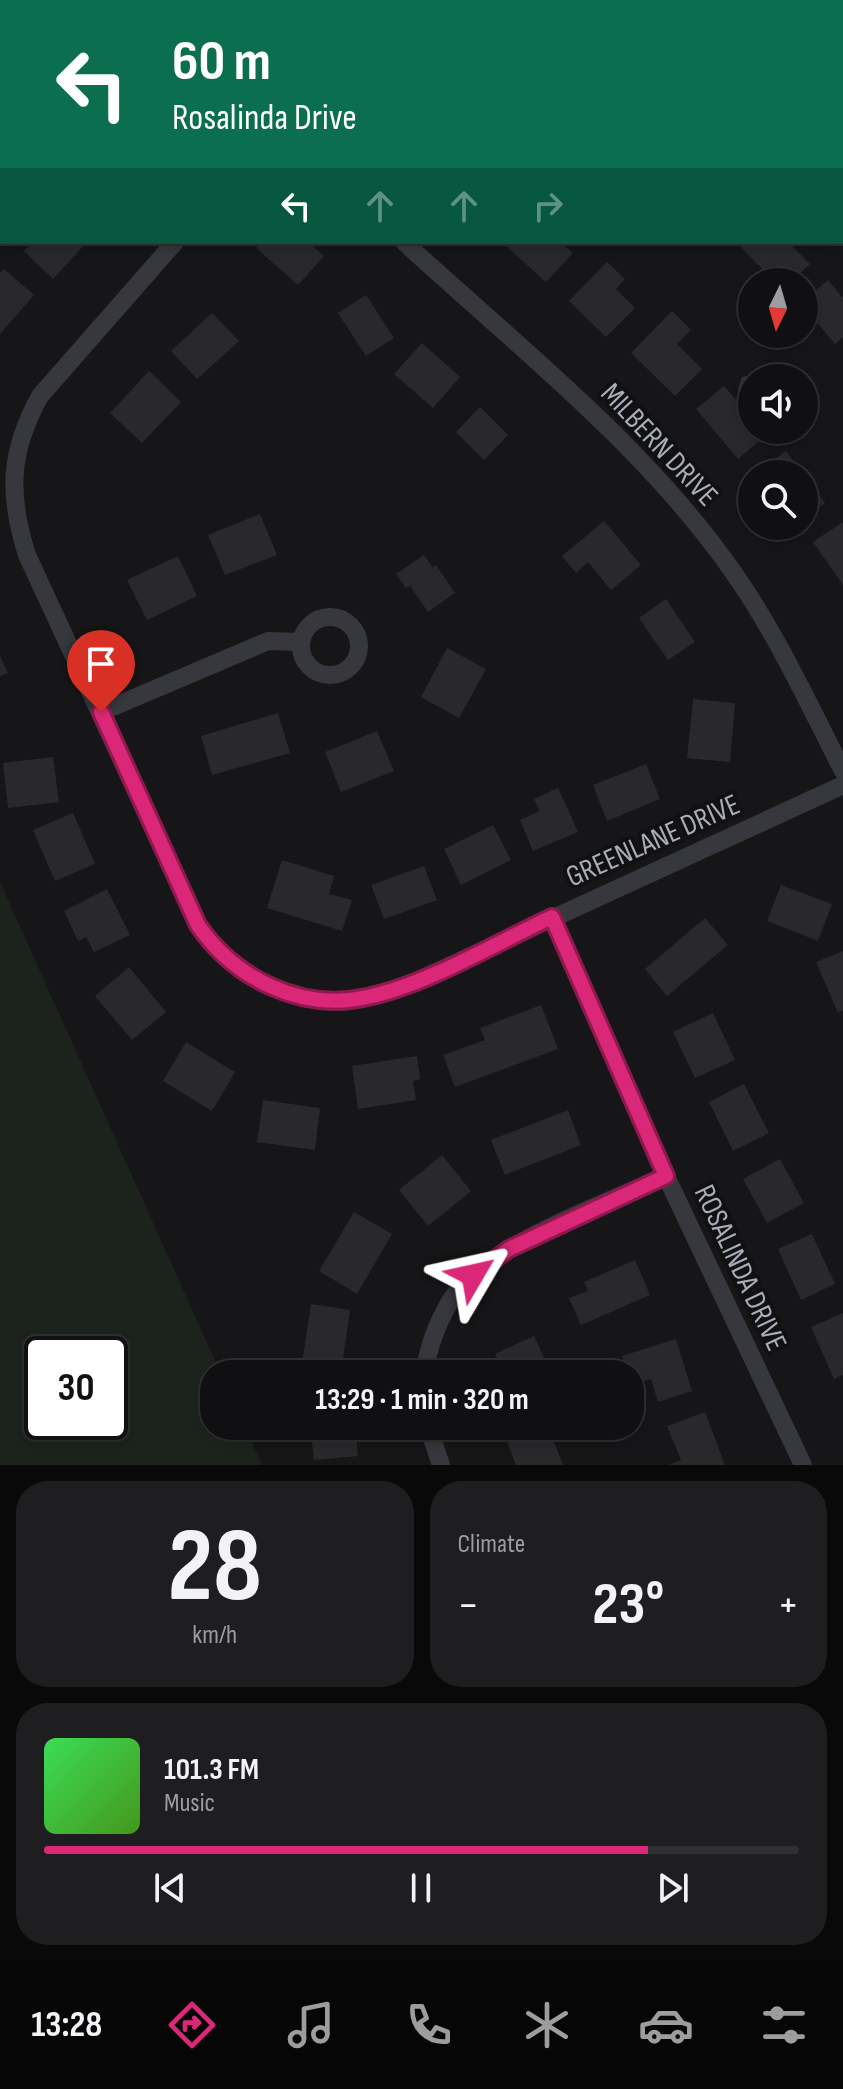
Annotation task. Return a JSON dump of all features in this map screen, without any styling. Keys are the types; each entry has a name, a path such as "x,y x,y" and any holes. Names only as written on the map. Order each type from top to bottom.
{"street":[{"name":"GREENLANE DRIVE","path":"173,244 47,385 29,415 17,449 12,491 17,524 27,555 198,925 209,942 224,956 248,975 275,990 323,1002 365,998 423,978 843,785"},
{"name":"MILBERN DRIVE","path":"406,244 596,415 671,494 731,568 772,633 843,771"},
{"path":"101,712 268,641 300,642"},
{"name":"ROSALINDA DRIVE","path":"552,917 666,1176 803,1465"},
{"path":"427,1360 437,1326 452,1298 473,1275 509,1249 666,1176"},
{"path":"433,1440 441,1465"}],"shaded area":[{"path":"0,882 215,1360 200,1360 200,1440 251,1440 262,1465 0,1465"}],"building":[{"path":"31,244 85,244 53,279 24,251"},
{"path":"259,244 310,244 324,256 298,285 256,248"},
{"path":"562,244 573,253 546,282 505,245"},
{"path":"738,244 790,244 810,264 806,268 761,268"},
{"path":"607,262 625,279 616,289 635,308 606,337 569,301"},
{"path":"4,269 34,295 0,334 0,273"},
{"path":"828,280 843,298 843,337 835,344 818,324 818,288"},
{"path":"366,295 394,338 366,356 338,313"},
{"path":"672,311 691,330 677,344 702,369 675,396 631,353"},
{"path":"212,313 239,341 197,379 171,351"},
{"path":"422,343 460,377 433,408 394,374"},
{"path":"149,371 181,402 142,443 110,413"},
{"path":"724,386 738,402 738,444 756,444 738,459 696,409"},
{"path":"480,407 508,435 484,460 456,432"},
{"path":"786,451 793,460 774,460"},
{"path":"818,494 825,503 818,508"},
{"path":"260,514 277,555 225,575 208,535"},
{"path":"604,521 641,565 611,590 588,562 576,573 562,556"},
{"path":"843,522 843,585 813,542"},
{"path":"424,555 433,568 436,565 455,593 428,612 410,586 406,588 396,574"},
{"path":"178,556 197,596 147,620 127,580"},
{"path":"666,599 695,642 668,660 639,618"},
{"path":"447,648 486,669 459,718 421,697"},
{"path":"0,656 8,673 0,676"},
{"path":"693,699 735,703 730,762 687,758"},
{"path":"278,713 290,753 212,775 201,736"},
{"path":"377,731 394,771 341,792 325,752"},
{"path":"53,757 59,802 8,808 3,763"},
{"path":"646,764 660,799 607,821 593,785"},
{"path":"558,788 578,832 533,851 520,820 540,811 534,799"},
{"path":"73,813 95,864 55,881 33,830"},
{"path":"493,825 511,860 461,885 444,849"},
{"path":"282,860 334,876 329,894 352,900 342,931 267,908"},
{"path":"424,866 437,900 384,919 371,885"},
{"path":"781,885 832,904 818,941 767,921"},
{"path":"107,889 130,935 94,952 86,937 78,941 64,911"},
{"path":"705,918 728,945 667,996 645,969"},
{"path":"843,951 843,1010 838,1013 816,962"},
{"path":"129,967 166,1012 132,1040 95,996"},
{"path":"541,1005 558,1049 455,1087 443,1055 485,1040 480,1028"},
{"path":"713,1013 735,1060 695,1078 673,1032"},
{"path":"186,1042 235,1072 212,1111 163,1081"},
{"path":"417,1056 420,1079 413,1081 416,1100 358,1109 352,1066"},
{"path":"744,1084 769,1133 733,1151 709,1102"},
{"path":"263,1100 320,1108 315,1150 257,1142"},
{"path":"568,1110 581,1145 505,1175 491,1140"},
{"path":"442,1155 471,1191 428,1226 399,1190"},
{"path":"780,1159 804,1203 767,1223 743,1179"},
{"path":"354,1212 392,1234 357,1294 319,1271"},
{"path":"812,1234 835,1284 801,1300 778,1249"},
{"path":"635,1260 650,1295 581,1325 569,1298 588,1291 584,1282"},
{"path":"311,1304 350,1310 343,1360 303,1360"},
{"path":"843,1313 843,1375 834,1379 811,1327"},
{"path":"534,1336 545,1360 498,1360 495,1354"},
{"path":"676,1339 692,1391 658,1402 651,1379 644,1381 644,1360 623,1360 622,1356"},
{"path":"705,1412 725,1465 669,1465 681,1460 667,1426"},
{"path":"312,1440 356,1440 358,1456 314,1460"},
{"path":"506,1440 553,1440 563,1465 516,1465"}],"route":[{"path":"101,712 198,925 209,942 224,956 248,975 275,990 323,1002 365,998 423,978 552,917 666,1176 509,1249 473,1275"}]}
